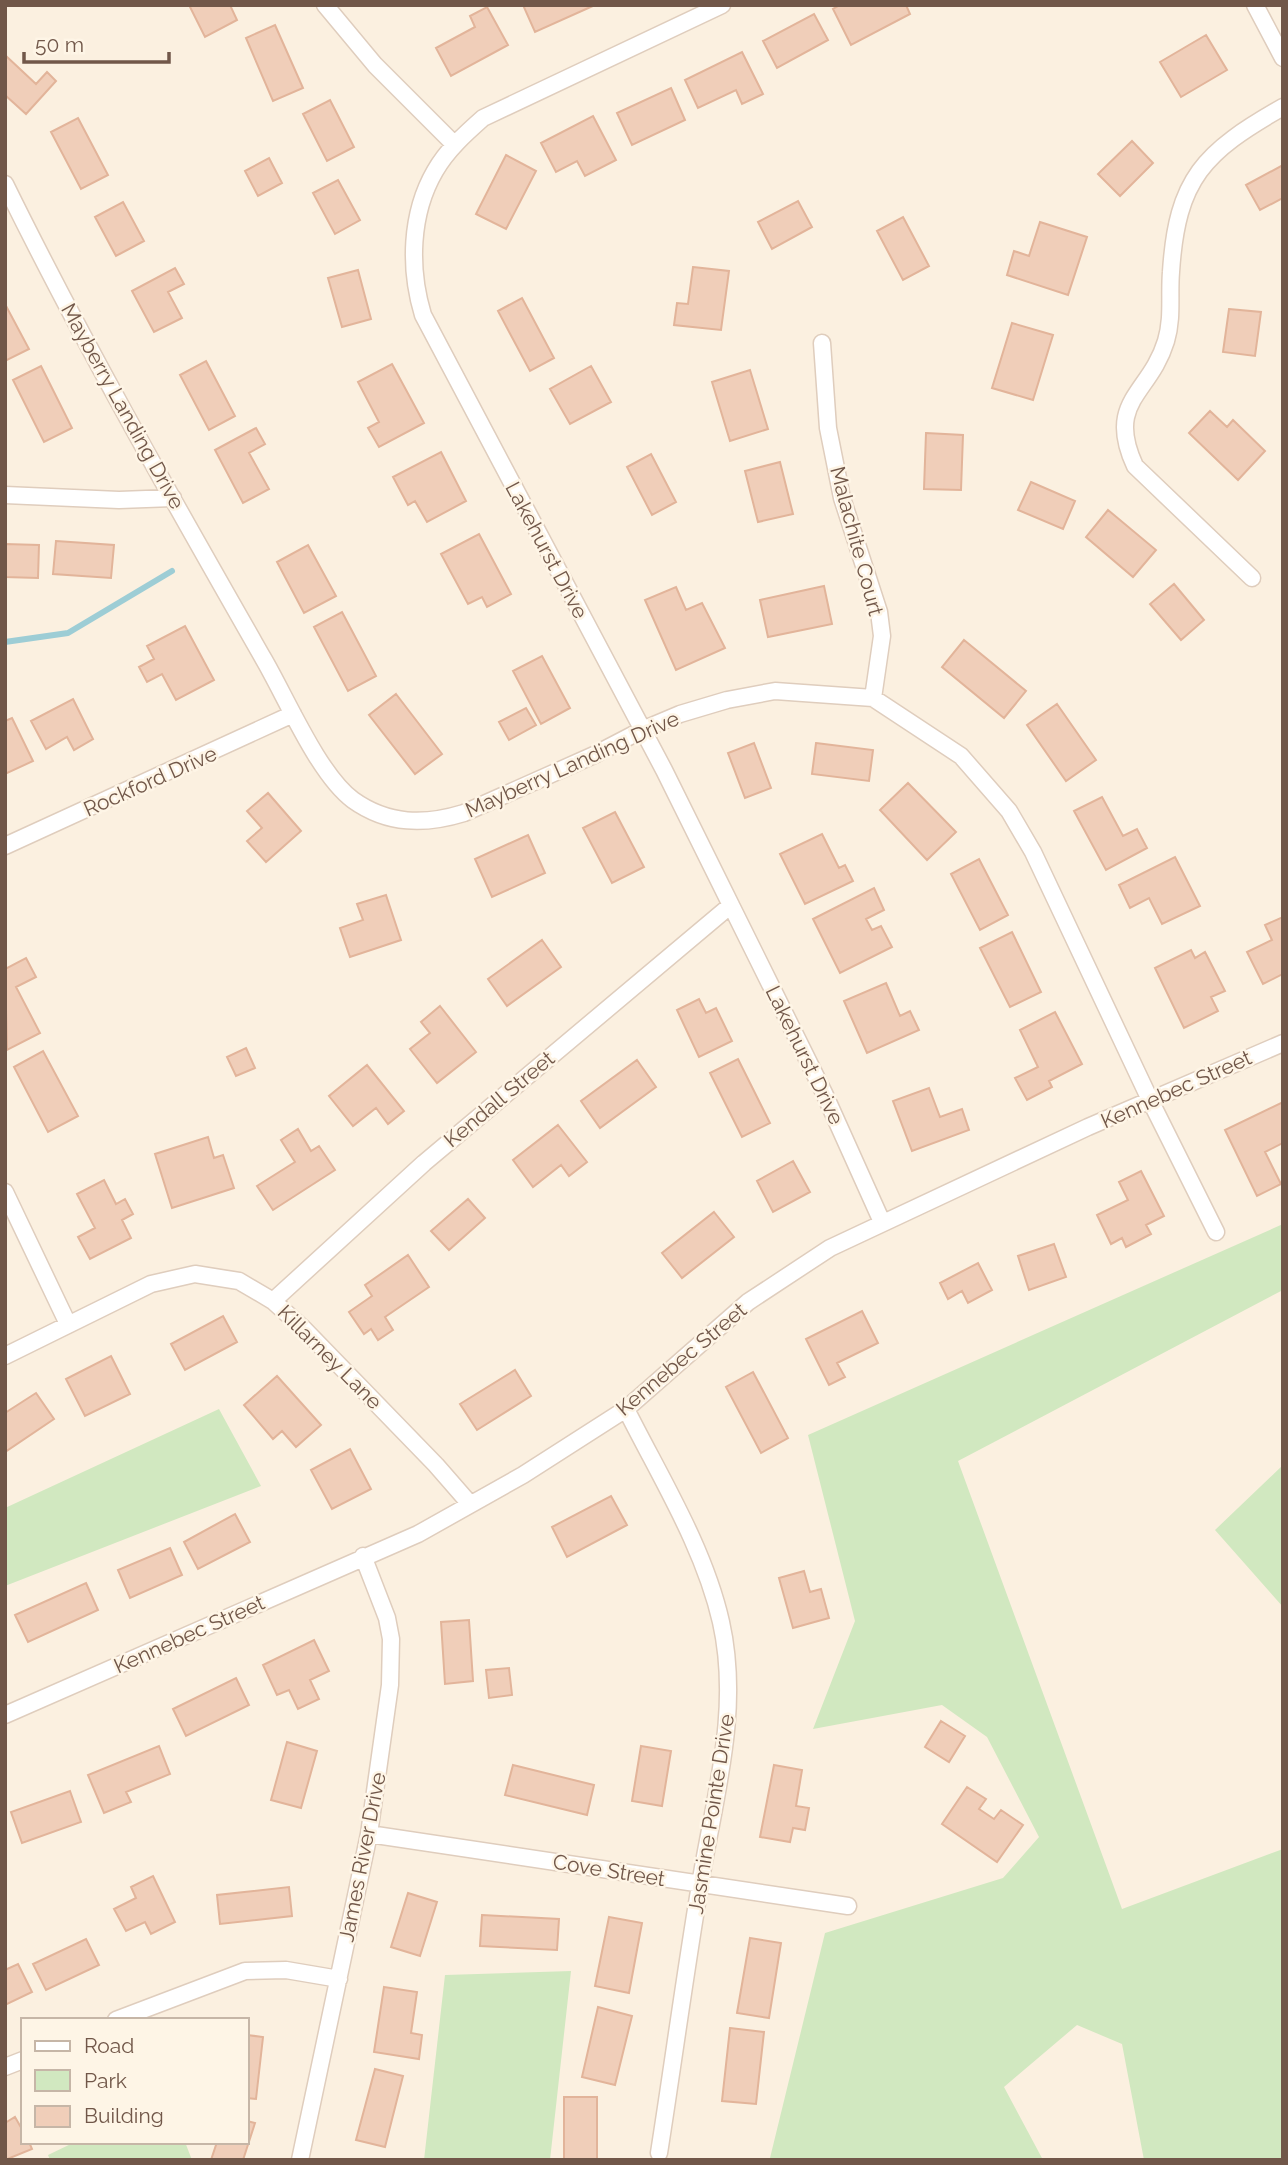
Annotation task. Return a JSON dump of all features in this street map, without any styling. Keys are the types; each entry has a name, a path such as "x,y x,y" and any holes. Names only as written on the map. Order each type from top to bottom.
{"street":[{"path":"325,5 374,65 454,144"},
{"name":"Lakehurst Drive","path":"722,5 483,118 454,144 434,172 414,243 416,292 423,315 731,905 848,1143 882,1222"},
{"path":"1255,5 1283,58"},
{"path":"1252,578 1135,466 1124,443 1125,418 1135,396 1161,357 1165,345 1171,309 1170,286 1178,215 1199,171 1214,151 1253,122 1283,107"},
{"name":"Mayberry Landing Drive","path":"5,184 100,367 293,714 335,783 352,799 395,820 418,822 464,813 680,713 727,700 775,691 873,698 961,756 1009,811 1033,852 1151,1102 1216,1232"},
{"name":"Malachite Court","path":"822,343 828,428 842,498 879,612 882,636 873,698"},
{"path":"5,495 119,500 173,498"},
{"name":"Rockford Drive","path":"5,846 293,714"},
{"name":"Kendall Street","path":"274,1301 424,1163 731,905"},
{"name":"Kennebec Street","path":"5,1715 418,1534 626,1409 748,1302 830,1248 882,1222 1283,1043"},
{"path":"5,1192 68,1324"},
{"name":"Killarney Lane","path":"5,1356 151,1284 195,1274 239,1281 274,1301 436,1465 470,1504"},
{"name":"Jasmine Pointe Drive","path":"626,1409 698,1555 721,1624 727,1672 728,1720 659,2153"},
{"name":"James River Drive","path":"300,2160 369,1834 390,1685 391,1639 387,1618 363,1556"},
{"name":"Cove Street","path":"369,1834 848,1906"},
{"path":"121,2018 245,1971 286,1970 338,1979"}],"green space":[{"path":"1283,1224 1283,1290 958,1461 1122,1909 1283,1849 1283,2160 1144,2160 1122,2044 1077,2025 1004,2087 1043,2160 761,2160 770,2158 825,1933 1003,1878 1039,1837 987,1737 942,1705 813,1729 855,1621 808,1435"},
{"path":"219,1409 261,1486 5,1586 5,1508"},
{"path":"1283,1465 1283,1607 1215,1530"},
{"path":"571,1971 550,2160 424,2160 445,1975"},
{"path":"71,2144 186,2144 192,2160 50,2160 48,2155"}],"building":[{"path":"189,5 230,5 237,20 205,37"},
{"path":"523,5 595,5 535,32"},
{"path":"840,5 906,5 910,14 851,45 833,9"},
{"path":"487,7 508,45 451,76 436,48 475,27 470,16"},
{"path":"814,14 828,40 777,68 763,41"},
{"path":"275,25 303,88 273,101 246,38"},
{"path":"1206,35 1227,70 1181,97 1160,62"},
{"path":"742,52 763,94 742,104 736,90 698,108 685,80"},
{"path":"5,55 36,84 47,72 56,81 26,114 5,95"},
{"path":"671,88 685,120 632,145 617,113"},
{"path":"330,100 354,147 327,161 303,114"},
{"path":"593,116 616,160 585,176 577,161 556,172 541,143"},
{"path":"78,118 108,175 81,189 51,132"},
{"path":"1132,141 1153,163 1120,196 1098,174"},
{"path":"506,155 536,171 506,229 476,214"},
{"path":"269,158 282,183 258,196 245,171"},
{"path":"1283,165 1283,198 1260,210 1246,185"},
{"path":"338,180 360,220 335,234 313,193"},
{"path":"798,201 812,227 772,249 758,222"},
{"path":"123,202 144,241 116,256 95,217"},
{"path":"903,217 929,266 903,280 877,231"},
{"path":"1040,222 1087,237 1068,295 1007,275 1014,251 1029,256"},
{"path":"693,267 729,271 721,330 674,325 677,303 688,304"},
{"path":"175,268 184,284 168,292 182,318 154,332 132,291"},
{"path":"358,270 371,319 342,327 328,278"},
{"path":"522,298 554,358 530,371 498,311"},
{"path":"5,304 29,349 5,361"},
{"path":"1229,309 1261,312 1255,356 1223,352"},
{"path":"1012,323 1053,335 1033,400 992,388"},
{"path":"206,361 235,416 209,430 180,375"},
{"path":"392,364 424,423 379,447 368,428 379,422 358,382"},
{"path":"41,366 72,428 44,442 13,380"},
{"path":"591,366 611,402 570,424 550,389"},
{"path":"750,370 768,429 730,441 712,382"},
{"path":"1210,411 1227,427 1233,420 1265,451 1238,480 1189,433"},
{"path":"256,428 265,444 249,453 269,489 243,503 215,450"},
{"path":"926,433 963,435 961,490 924,489"},
{"path":"441,452 466,501 427,522 415,501 408,505 393,477"},
{"path":"651,454 676,502 652,515 627,467"},
{"path":"780,462 793,514 758,522 745,471"},
{"path":"1031,482 1075,501 1063,529 1018,510"},
{"path":"1108,510 1156,550 1133,577 1086,537"},
{"path":"479,534 511,594 487,607 482,597 468,604 441,554"},
{"path":"56,541 114,545 111,578 53,574"},
{"path":"5,544 39,545 38,578 5,577"},
{"path":"308,545 336,596 304,613 277,562"},
{"path":"1174,584 1204,620 1181,640 1150,604"},
{"path":"824,586 832,624 768,637 760,600"},
{"path":"676,587 686,610 702,603 725,648 676,670 645,600"},
{"path":"342,612 376,676 348,691 314,627"},
{"path":"185,626 214,680 176,700 162,674 147,682 139,667 154,659 147,646"},
{"path":"964,640 1026,691 1004,718 942,667"},
{"path":"542,656 570,708 541,724 513,671"},
{"path":"396,694 442,754 415,774 369,715"},
{"path":"73,699 93,739 74,750 67,737 46,749 31,721"},
{"path":"1057,704 1096,760 1066,781 1027,725"},
{"path":"526,708 536,725 509,740 499,722"},
{"path":"12,718 33,761 5,774 5,721"},
{"path":"754,743 771,788 745,798 728,753"},
{"path":"816,743 873,750 869,781 812,774"},
{"path":"908,783 956,832 927,860 880,810"},
{"path":"268,793 301,831 266,862 247,841 262,828 247,811"},
{"path":"1102,797 1123,836 1137,829 1147,848 1106,870 1074,811"},
{"path":"615,812 644,867 612,883 583,828"},
{"path":"822,834 839,868 845,865 853,881 805,904 780,854"},
{"path":"528,835 545,873 492,897 475,859"},
{"path":"1175,857 1200,906 1162,924 1149,898 1130,908 1119,885"},
{"path":"979,859 1008,915 980,930 951,874"},
{"path":"874,888 884,910 866,919 872,930 881,926 892,947 840,973 813,919"},
{"path":"386,895 401,940 350,957 340,928 363,920 357,904"},
{"path":"1283,917 1283,974 1263,984 1247,952 1272,940 1265,925"},
{"path":"1012,932 1041,992 1010,1007 980,948"},
{"path":"542,940 561,967 507,1006 488,979"},
{"path":"1191,950 1195,958 1205,952 1225,991 1211,997 1218,1011 1184,1028 1155,968"},
{"path":"26,958 36,977 16,987 40,1033 7,1050 5,969"},
{"path":"886,983 900,1016 910,1011 919,1030 867,1053 844,1001"},
{"path":"699,999 706,1013 716,1008 732,1041 699,1057 677,1010"},
{"path":"440,1006 476,1052 437,1083 410,1049 430,1033 421,1022"},
{"path":"1055,1012 1082,1064 1049,1081 1052,1087 1027,1100 1015,1078 1038,1067 1020,1030"},
{"path":"246,1048 255,1068 236,1076 227,1057"},
{"path":"43,1051 78,1116 48,1132 14,1067"},
{"path":"738,1059 770,1123 742,1137 710,1073"},
{"path":"637,1060 656,1087 600,1128 581,1101"},
{"path":"367,1065 404,1111 388,1124 376,1108 353,1126 329,1096"},
{"path":"929,1088 940,1117 962,1109 969,1130 912,1151 893,1101"},
{"path":"1283,1102 1283,1143 1265,1152 1281,1184 1257,1196 1225,1130"},
{"path":"558,1125 587,1162 569,1176 561,1165 533,1187 513,1160"},
{"path":"298,1129 311,1151 319,1146 335,1170 273,1210 257,1186 295,1162 281,1140"},
{"path":"208,1137 214,1158 223,1155 234,1188 172,1208 155,1154"},
{"path":"793,1161 810,1192 773,1212 757,1181"},
{"path":"1141,1171 1164,1216 1146,1225 1151,1234 1126,1247 1122,1238 1111,1244 1097,1215 1128,1200 1119,1182"},
{"path":"104,1180 116,1204 125,1199 133,1214 122,1220 131,1238 90,1259 78,1237 95,1228 77,1194"},
{"path":"468,1199 485,1218 449,1250 431,1231"},
{"path":"714,1212 734,1237 682,1278 662,1253"},
{"path":"1054,1244 1066,1277 1029,1290 1018,1256"},
{"path":"408,1255 429,1287 385,1317 393,1330 378,1340 371,1329 364,1334 349,1312 372,1296 365,1285"},
{"path":"978,1263 992,1290 968,1303 962,1291 948,1299 940,1283"},
{"path":"862,1311 878,1343 837,1363 845,1377 829,1385 806,1339"},
{"path":"223,1316 237,1342 185,1370 171,1344"},
{"path":"111,1356 130,1394 85,1416 66,1379"},
{"path":"515,1370 531,1396 477,1430 460,1404"},
{"path":"753,1372 788,1438 761,1453 726,1387"},
{"path":"277,1376 321,1425 296,1447 282,1431 273,1439 244,1405"},
{"path":"36,1393 54,1419 5,1452 5,1413"},
{"path":"350,1449 371,1489 332,1509 311,1470"},
{"path":"611,1496 627,1525 567,1557 552,1527"},
{"path":"235,1514 250,1542 198,1569 184,1542"},
{"path":"170,1548 182,1575 130,1598 118,1570"},
{"path":"804,1571 810,1592 821,1589 829,1618 793,1628 779,1578"},
{"path":"86,1583 98,1610 28,1642 15,1615"},
{"path":"469,1620 473,1681 445,1684 441,1622"},
{"path":"314,1640 329,1671 310,1680 319,1699 298,1709 289,1690 277,1695 263,1665"},
{"path":"509,1668 512,1695 489,1698 486,1670"},
{"path":"236,1678 249,1705 186,1736 173,1709"},
{"path":"941,1721 965,1736 949,1762 925,1747"},
{"path":"287,1742 317,1751 301,1808 271,1800"},
{"path":"159,1746 170,1774 126,1792 131,1802 104,1813 88,1775"},
{"path":"641,1746 671,1751 662,1806 632,1801"},
{"path":"513,1765 594,1785 587,1815 505,1795"},
{"path":"774,1765 802,1770 796,1806 809,1808 805,1830 793,1828 790,1842 760,1837"},
{"path":"967,1787 986,1799 979,1809 994,1819 1001,1810 1023,1825 997,1862 942,1824"},
{"path":"70,1791 81,1822 22,1843 11,1812"},
{"path":"153,1876 175,1922 151,1934 145,1922 126,1931 114,1909 136,1898 131,1887"},
{"path":"289,1887 292,1916 220,1924 217,1895"},
{"path":"408,1893 437,1902 420,1956 391,1947"},
{"path":"482,1915 559,1919 557,1950 480,1946"},
{"path":"609,1917 642,1923 629,1993 595,1986"},
{"path":"750,1938 781,1943 769,2018 737,2013"},
{"path":"86,1939 99,1965 46,1990 33,1964"},
{"path":"18,1964 32,1992 5,2005 5,1970"},
{"path":"384,1987 417,1992 411,2033 422,2035 419,2059 374,2052"},
{"path":"598,2007 632,2016 615,2085 582,2077"},
{"path":"730,2028 764,2032 756,2104 722,2101"},
{"path":"248,2035 263,2037 256,2099 248,2098"},
{"path":"375,2069 403,2076 385,2147 356,2140"},
{"path":"564,2097 597,2097 597,2160 564,2160"},
{"path":"15,2117 21,2128 21,2144 30,2144 32,2149 5,2160 5,2123"},
{"path":"248,2121 255,2123 243,2160 211,2160 216,2144 248,2144"}],"waterway":[{"path":"5,642 68,633 172,571"}]}
